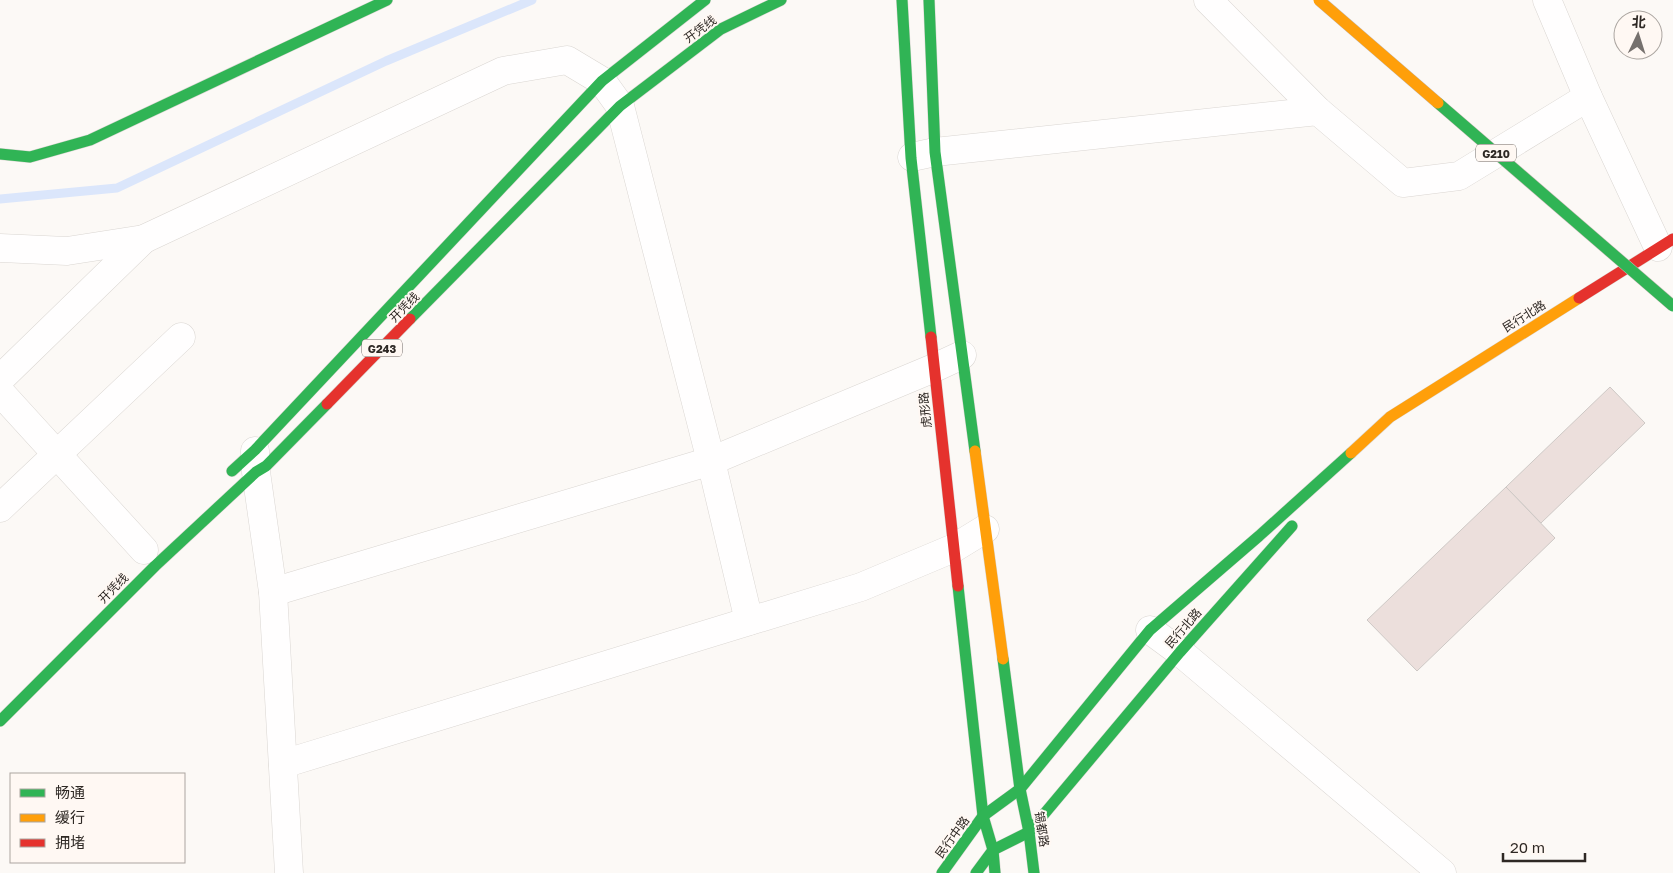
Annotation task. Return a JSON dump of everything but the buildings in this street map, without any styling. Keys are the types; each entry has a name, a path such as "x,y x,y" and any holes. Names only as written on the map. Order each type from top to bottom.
{"main road":[{"path":"0,154 30,157 90,140 387,0"},
{"name":"开凭线","path":"0,721 256,461 602,81 705,0"},
{"name":"开凭线","path":"256,461 266,466 620,106 721,29 781,0"},
{"name":"虎形路","path":"902,0 923,155 962,355 1020,789"},
{"name":"虎形路","path":"928,0 923,155 934,368 984,816"},
{"name":"G210","path":"1319,0 1673,306"},
{"name":"民行北路","path":"984,816 1020,789 1150,630 1259,536 1390,417 1665,243"},
{"name":"民行北路","path":"1311,505 1390,417"},
{"name":"开凭线","path":"226,477 256,461"},
{"name":"民行北路","path":"993,850 1029,832 1180,652 1298,520"},
{"name":"锡都路","path":"1020,789 1029,832 1034,873"},
{"path":"984,816 993,850 995,873"},
{"name":"民行中路","path":"942,873 984,816"},
{"path":"976,873 993,850"}],"street":[{"path":"1208,0 1318,111 1403,183 1459,176 1588,97"},
{"path":"1547,0 1588,97 1665,243"},
{"path":"0,248 68,251 144,239 503,71 567,60 602,81 620,106 711,461 749,621"},
{"path":"923,155 1318,111"},
{"path":"0,379 144,239"},
{"path":"0,508 56,453 181,337"},
{"path":"273,592 711,461 962,355"},
{"path":"0,392 145,550"},
{"path":"256,461 273,592 289,873"},
{"path":"283,764 861,587 954,548 986,529"},
{"path":"1150,630 1180,652 1442,873"}],"waterway":[{"path":"0,199 117,188 386,61 532,0"}],"traffic: fast":[{"path":"0,154 30,157 90,140 387,0"},
{"path":"232,471 255,450 602,81 705,0"},
{"path":"410,319 620,106 721,29 781,0"},
{"path":"902,0 911,158 931,337"},
{"path":"929,0 935,152 975,451"},
{"path":"1438,103 1673,306"},
{"path":"0,721 155,566 256,472 266,466 327,404"},
{"path":"942,873 983,816 1020,789 1150,630 1351,453"},
{"path":"976,873 993,850 1029,832 1180,652 1292,526"},
{"path":"958,586 983,816 993,850 995,873"},
{"path":"1003,659 1020,789 1029,832 1034,873"}],"traffic: slow":[{"path":"1319,0 1438,103"},
{"path":"1351,453 1390,417 1579,298"},
{"path":"975,451 1003,659"}],"traffic: jam":[{"path":"1579,298 1673,239"},
{"path":"327,404 410,319"},
{"path":"931,337 958,586"}]}
